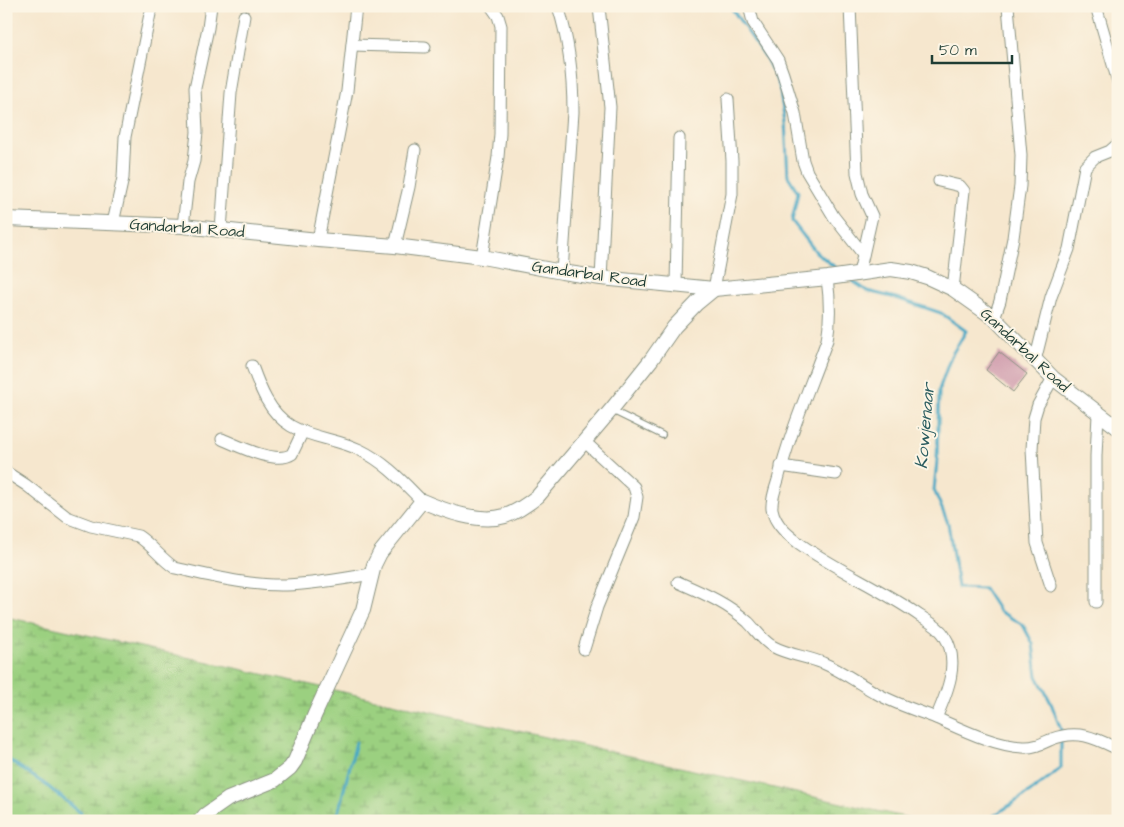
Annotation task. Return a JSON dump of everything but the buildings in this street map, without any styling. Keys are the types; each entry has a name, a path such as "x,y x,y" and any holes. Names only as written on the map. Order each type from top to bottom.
{"street":[{"path":"183,226 188,182 195,153 197,122 195,88 211,6"},
{"path":"318,240 347,91 356,6"},
{"path":"482,257 500,134 501,26 498,16 491,6"},
{"path":"558,6 568,46 573,105 562,272"},
{"path":"749,6 753,22 778,60 783,74 795,113 803,161 807,172 834,217 863,254"},
{"path":"850,6 857,174 862,194 872,216 859,273"},
{"path":"994,318 1000,301 1013,238 1020,186 1020,140 1008,6"},
{"path":"1096,6 1118,81"},
{"path":"599,7 610,107 601,278"},
{"path":"113,223 123,178 125,137 150,14"},
{"path":"221,230 231,93 244,16"},
{"path":"352,45 425,47"},
{"path":"252,366 262,393 284,421 303,431 345,444 376,460 388,467 422,501 446,511 492,518 505,516 527,505 538,496 585,442 651,360 674,327 714,288 732,194 732,152 728,99"},
{"path":"676,285 679,138"},
{"path":"1035,361 1051,297 1069,248 1085,166 1095,157 1110,151 1118,144"},
{"path":"395,246 409,187 415,150"},
{"path":"940,181 960,186 964,192 953,289"},
{"name":"Gandarbal Road","path":"6,219 183,226 395,246 482,257 601,278 714,288 827,278 890,269 911,272 953,289 994,318 1053,378 1118,428"},
{"path":"827,278 831,308 831,322 827,340 782,466 772,503 773,512 776,521 785,532 811,551 908,607 944,634 948,644 952,671 949,689 936,718"},
{"path":"1050,586 1037,543 1032,449 1034,418 1038,405 1053,378"},
{"path":"1096,602 1096,456 1098,414"},
{"path":"222,439 250,450 283,458 292,454 303,431"},
{"path":"584,649 597,606 634,517 637,497 634,487 585,442"},
{"path":"782,466 836,474"},
{"path":"6,472 67,517 91,526 138,536 175,568 235,581 284,585 308,584 371,574"},
{"path":"200,821 228,799 270,783 290,768 363,610 374,565 380,553 422,501"},
{"path":"678,582 713,597 728,606 747,621 768,643 781,651 821,663 843,673 877,694 959,729 1014,746 1035,746 1074,734 1096,739 1118,749"}],"lane":[{"path":"611,410 662,435"}],"green space":[{"path":"6,617 922,821 6,821"}],"waterway":[{"name":"Kowjenaar","path":"730,6 767,60 779,85 785,122 788,176 798,192 792,221 816,252 841,272"},
{"name":"Kowjenaar","path":"850,279 867,291 896,298 941,313 966,331 951,356 939,390 937,461 934,490 948,523 958,587 984,588 999,611 1023,625 1033,644 1037,676 1051,703 1061,730 1061,768 1033,790 986,821"},
{"path":"336,821 356,742"},
{"path":"6,758 46,785 81,813"}]}
